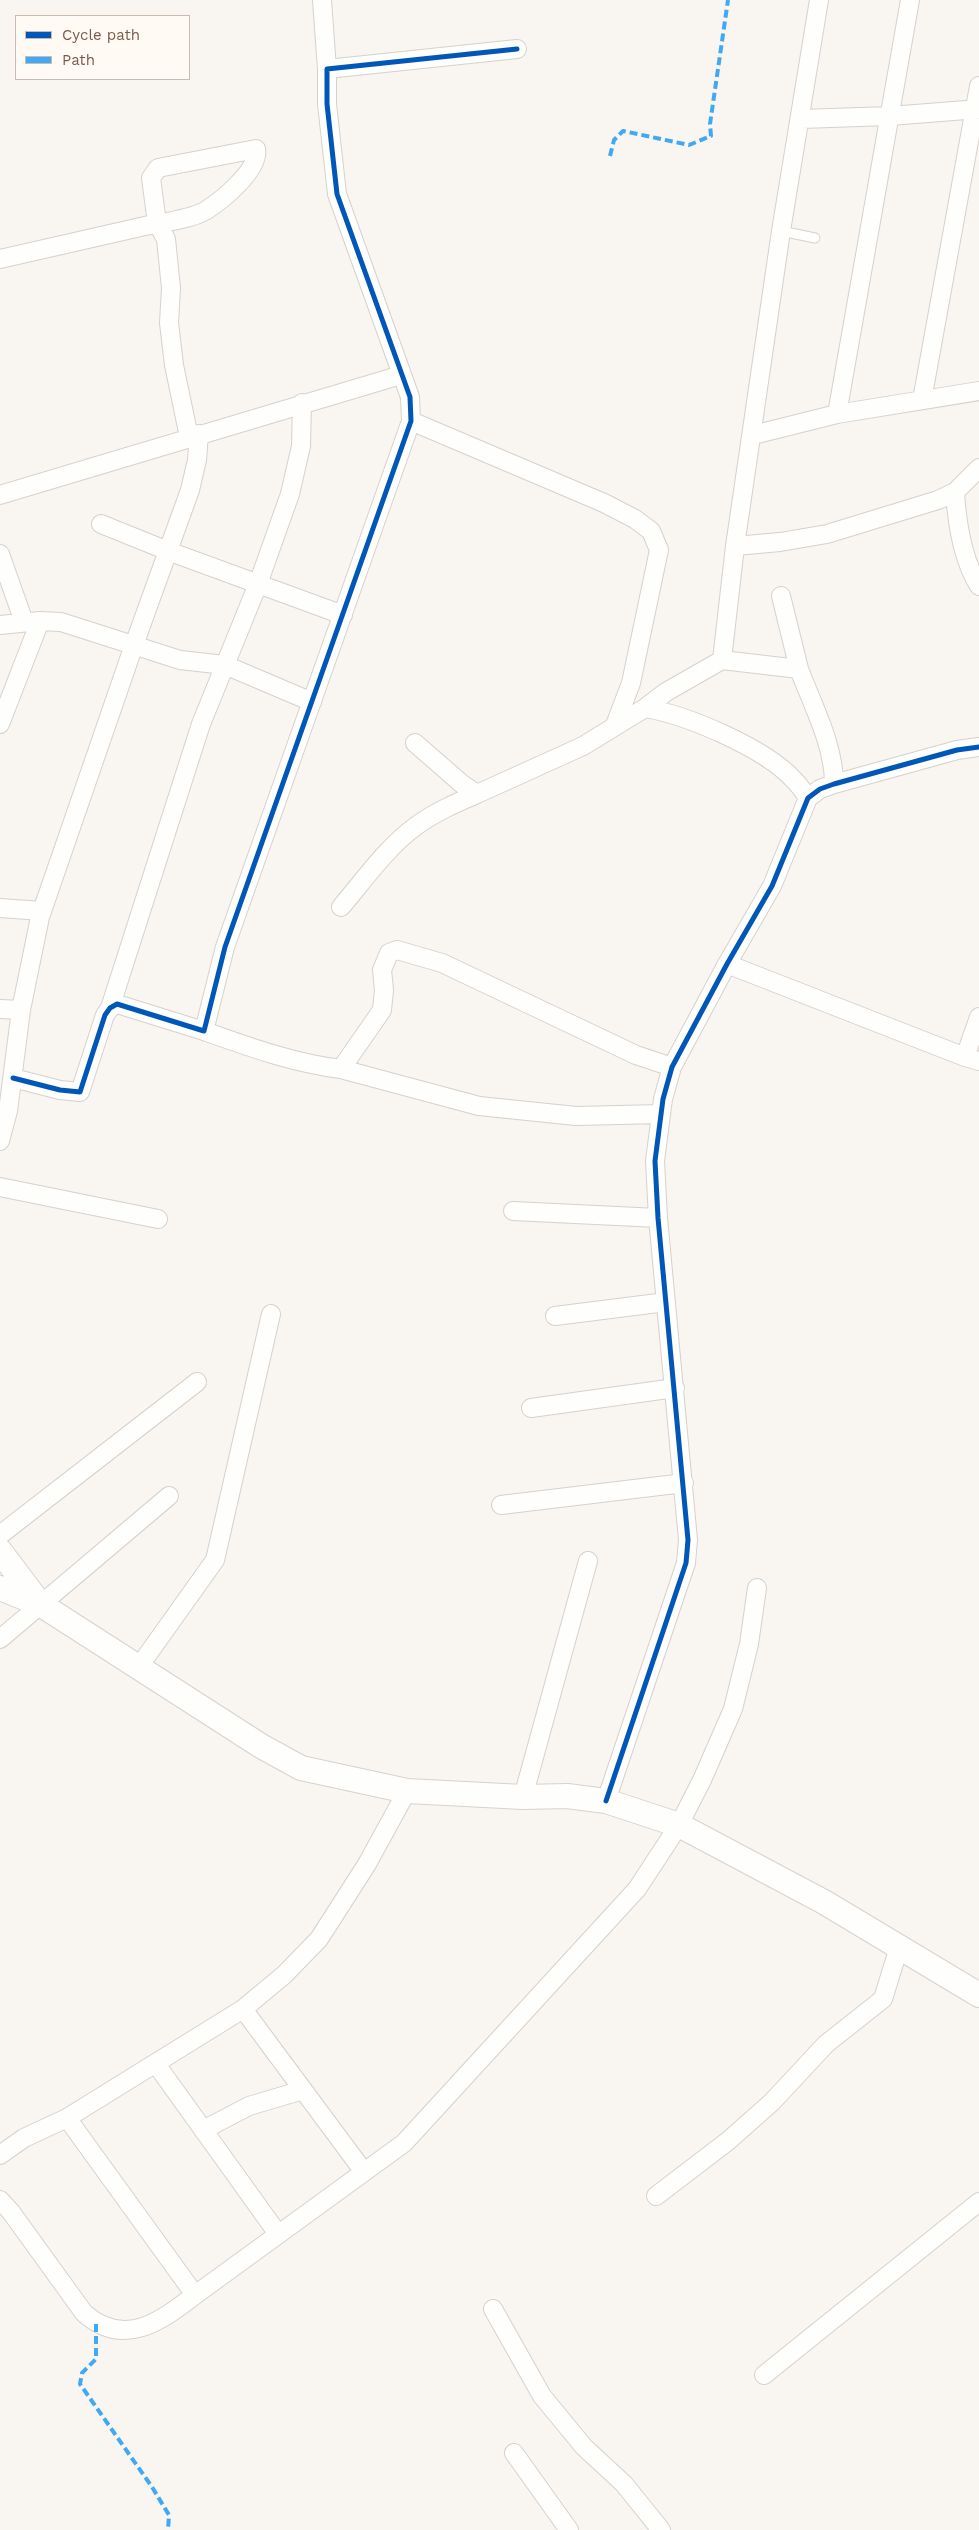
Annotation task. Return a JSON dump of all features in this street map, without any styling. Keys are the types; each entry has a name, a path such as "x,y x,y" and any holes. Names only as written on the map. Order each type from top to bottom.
{"street":[{"path":"204,1031 225,946 411,420 410,397 337,194 327,104 327,69 322,0"},
{"path":"722,660 735,546 753,435 781,231 801,119 819,0"},
{"path":"838,414 910,0"},
{"path":"327,69 517,49"},
{"path":"922,400 977,109 979,86"},
{"path":"801,119 890,116 977,109"},
{"path":"0,259 157,223 205,211 240,182 254,166 257,156 256,149 158,168 151,178 157,223 166,239 171,288 169,324 174,365 194,435 197,460 190,490 42,911 21,1010 13,1078 4,1111 0,1141"},
{"path":"0,495 401,374"},
{"path":"753,435 838,414 979,391"},
{"path":"13,1078 60,1090 80,1092 90,1055 110,1008 201,724 258,584 296,472 301,446 302,403"},
{"path":"411,420 604,503 635,519 651,531 660,550 631,683 615,726"},
{"path":"735,546 780,542 827,534 938,500 955,492 979,468"},
{"path":"955,492 970,572 979,586"},
{"path":"101,524 168,551 343,615"},
{"path":"0,554 32,622 0,724"},
{"path":"781,596 799,670 829,749 834,767 834,784"},
{"path":"0,625 61,622 180,660 225,665 312,702"},
{"path":"341,907 376,864 415,826 441,810 582,746 646,708 666,692 722,660 799,670"},
{"path":"646,708 670,712 730,737 779,767 794,780 808,798"},
{"path":"415,742 462,784 477,794"},
{"path":"606,1801 686,1563 688,1540 684,1484 658,1218 655,1161 661,1114 672,1068 727,964 772,886 808,798 820,789 834,784 958,750 979,747"},
{"path":"0,908 42,911"},
{"path":"341,1069 382,1010 384,990 382,970 389,953 397,950 442,963 636,1055 672,1068"},
{"path":"727,964 972,1059 979,1017"},
{"path":"110,1008 117,1004 204,1031 275,1056 317,1066 341,1069 478,1106 576,1116 661,1114"},
{"path":"0,1009 21,1010"},
{"path":"0,1187 158,1219"},
{"path":"513,1211 658,1218"},
{"path":"555,1316 666,1302"},
{"path":"138,1668 215,1560 271,1314"},
{"path":"0,1535 197,1382"},
{"path":"531,1408 674,1388"},
{"path":"501,1505 684,1484"},
{"path":"0,1638 169,1496"},
{"path":"0,1551 40,1604"},
{"path":"523,1797 588,1561"},
{"path":"0,1588 40,1604 261,1746 301,1768 406,1791 523,1797 567,1796 606,1801 679,1825 824,1902 979,1996"},
{"path":"0,2200 11,2212 84,2314 96,2324 113,2329 141,2330 162,2320 404,2143 637,1890 679,1825 702,1780 733,1709 749,1644 757,1588"},
{"path":"0,2155 24,2138 67,2118 243,2009 284,1975 319,1939 367,1864 406,1791"},
{"path":"656,2196 728,2141 772,2102 826,2044 883,1999 899,1947"},
{"path":"243,2009 364,2172"},
{"path":"156,2064 278,2234"},
{"path":"203,2130 249,2106 303,2090"},
{"path":"67,2118 195,2295"},
{"path":"764,2375 979,2202"},
{"path":"493,2309 542,2396 584,2447 624,2484 661,2530"},
{"path":"514,2453 569,2530"}],"lane":[{"path":"781,231 815,238"}],"marked path":[{"path":"610,156 614,140 623,131 689,145 711,136 710,124 728,0"},
{"path":"96,2324 96,2359 82,2373 80,2384 152,2487 169,2515 168,2530"}],"cycle path":[{"path":"13,1078 60,1090 80,1092 105,1015 110,1008 117,1004 204,1031 225,947 411,421 410,397 337,194 327,104 327,69 517,49"},
{"path":"606,1801 686,1563 688,1540 658,1218 655,1161 663,1099 672,1067 727,964 772,886 808,798 820,789 834,784 957,750 979,747"}]}
